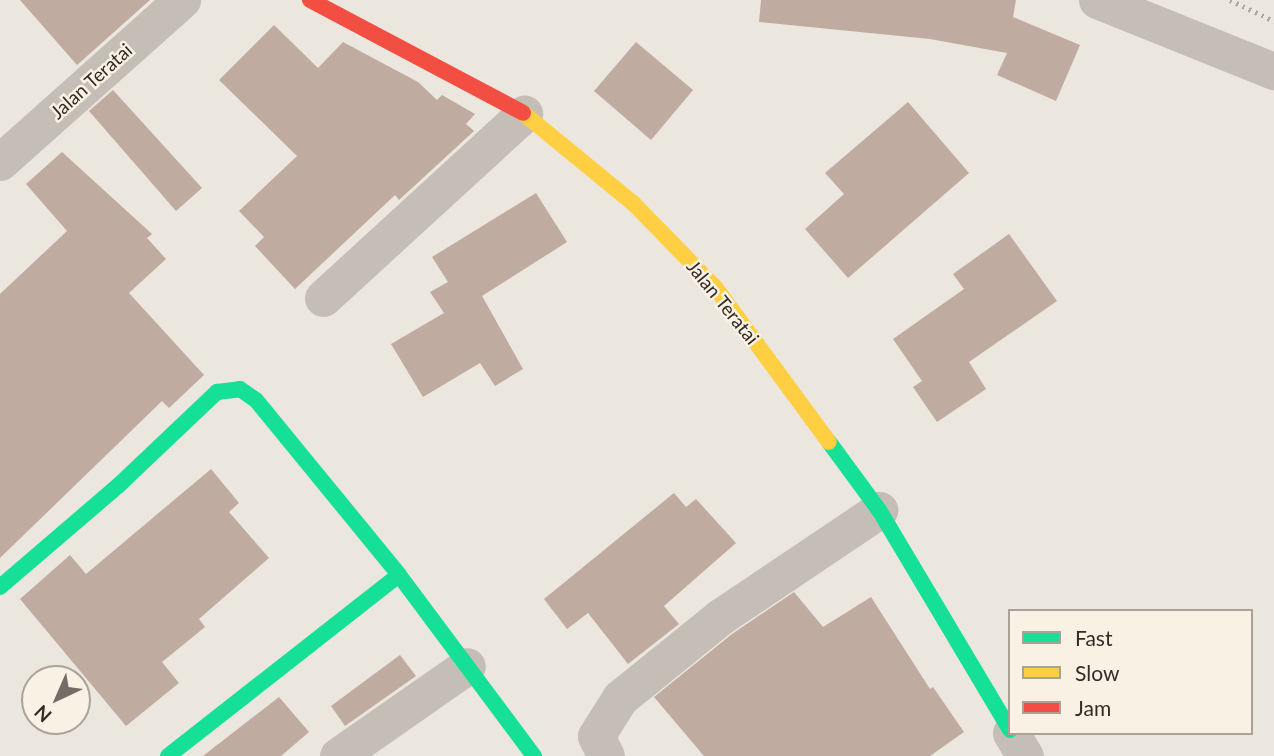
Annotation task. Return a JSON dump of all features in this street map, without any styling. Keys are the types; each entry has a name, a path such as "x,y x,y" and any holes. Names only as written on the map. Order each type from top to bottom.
{"street":[{"name":"Jalan Teratai","path":"0,162 182,0"},
{"name":"Jalan Teratai","path":"310,0 524,114 633,203 715,287 879,510 1008,727"},
{"path":"1097,0 1274,71"},
{"path":"323,298 524,114"},
{"path":"0,587 120,484 217,392 240,389 256,400 399,575 534,756"},
{"path":"606,756 596,736 621,698 720,617 879,510"},
{"path":"168,756 399,575"},
{"path":"338,756 467,666"},
{"name":"Jalan Teratai","path":"1013,735 1025,756"}],"building":[{"path":"20,0 150,0 77,65"},
{"path":"761,0 1016,0 1013,17 1080,45 1056,101 997,75 1007,53 930,39 759,22"},
{"path":"274,25 318,68 343,42 418,82 437,100 442,95 475,114 466,124 474,131 399,200 395,195 295,289 255,246 264,237 239,211 297,156 219,80"},
{"path":"636,42 693,90 651,140 594,91"},
{"path":"113,90 202,188 176,211 89,111"},
{"path":"908,102 969,173 848,278 805,229 844,194 825,173"},
{"path":"62,152 152,234 147,238 166,259 129,293 204,375 169,408 162,401 0,558 0,294 67,231 26,184"},
{"path":"536,193 567,242 482,296 523,369 495,386 480,363 423,397 391,344 444,313 430,292 448,282 432,257"},
{"path":"1009,234 1057,301 969,362 986,389 937,422 913,387 922,381 893,339 964,289 953,274"},
{"path":"211,469 239,503 229,512 269,558 199,619 205,627 162,662 179,683 126,726 91,684 91,665 75,665 20,599 70,555 86,574"},
{"path":"674,493 686,507 696,499 736,543 664,606 679,624 628,664 588,613 567,629 544,599"},
{"path":"794,592 823,627 871,597 930,689 933,687 964,732 930,756 704,756 654,697 732,634"},
{"path":"400,655 416,676 345,726 331,706"},
{"path":"279,697 309,732 281,756 203,756"}],"railway":[{"path":"1230,0 1274,21"}],"traffic: fast":[{"path":"0,587 120,484 217,392 240,389 256,400 399,575 534,756"},
{"path":"829,442 879,510 1008,727"},
{"path":"168,756 399,575"}],"traffic: slow":[{"path":"523,113 633,203 715,287 829,442"}],"traffic: jam":[{"path":"310,0 523,113"}]}
